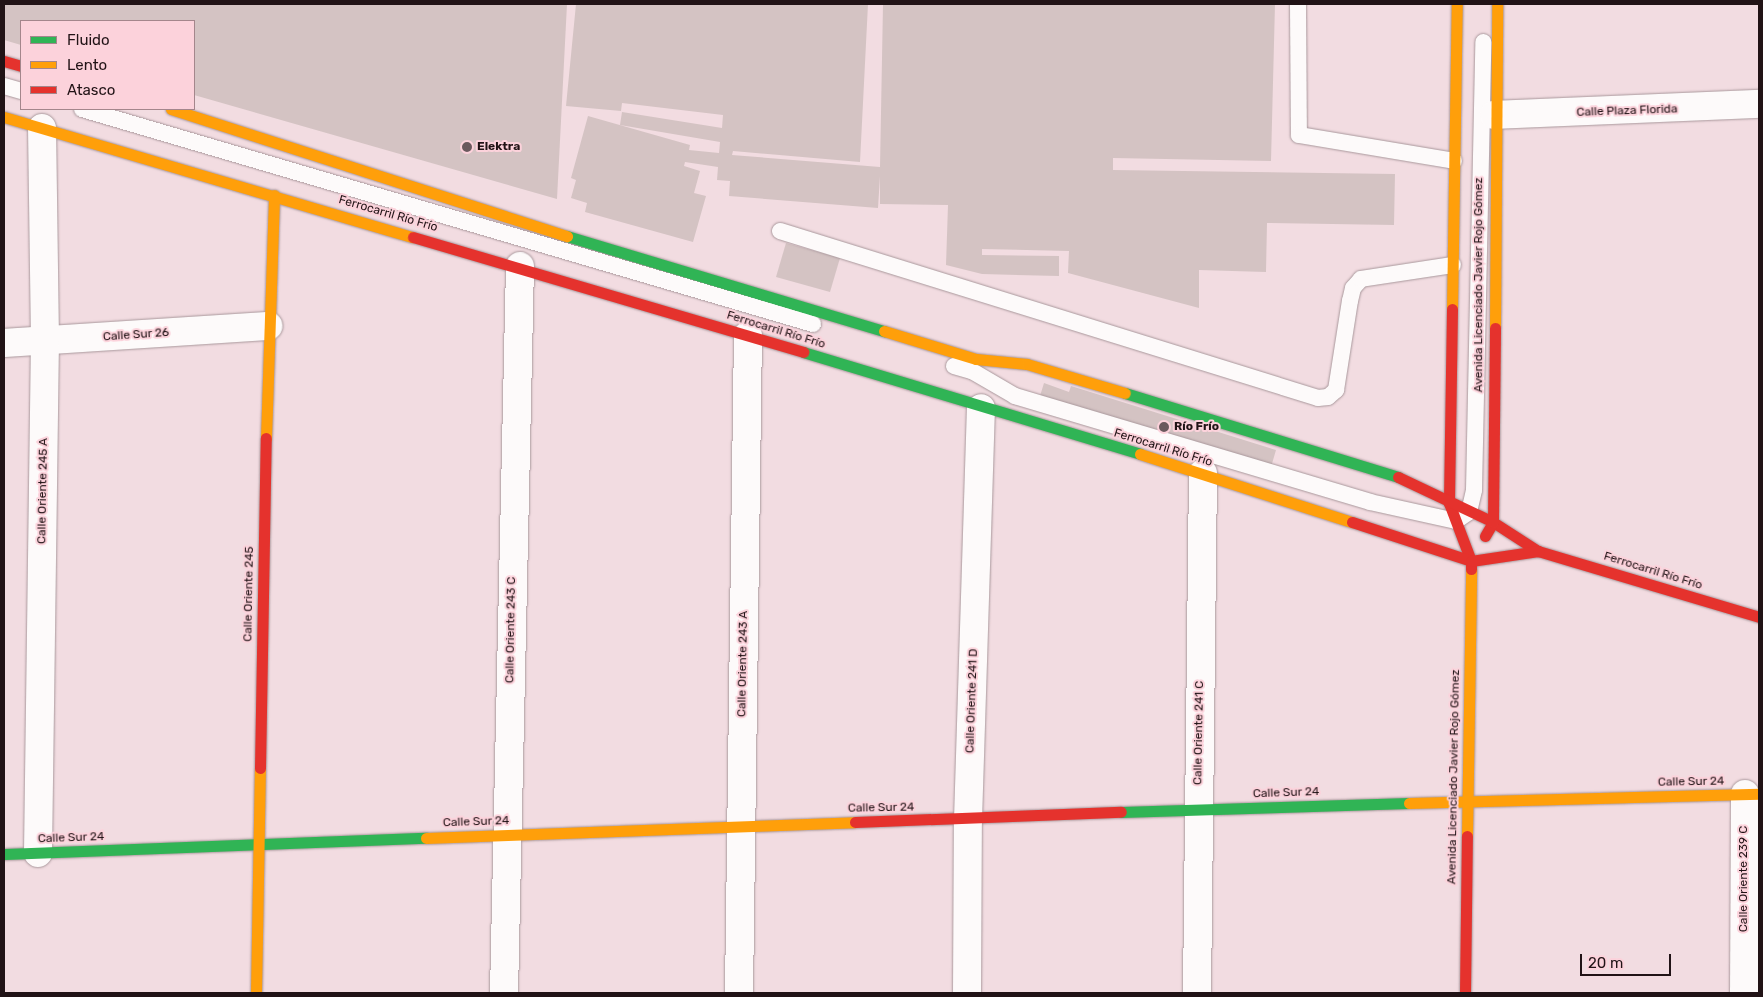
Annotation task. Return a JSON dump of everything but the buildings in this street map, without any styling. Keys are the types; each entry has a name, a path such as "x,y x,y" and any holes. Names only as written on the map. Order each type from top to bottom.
{"main road":[{"name":"Avenida Licenciado Javier Rojo Gómez","path":"1457,4 1449,503 1463,517 1471,562 1465,993"},
{"name":"Avenida Licenciado Javier Rojo Gómez","path":"1471,562 1492,522 1494,115 1497,4"},
{"path":"4,61 20,66"},
{"path":"174,110 512,220 976,359 1027,364 1393,474 1449,503"},
{"name":"Ferrocarril Río Frío","path":"4,117 520,266 981,408 1203,473 1471,562 1538,551"},
{"name":"Calle Oriente 245","path":"256,993 257,844 268,326 274,195"},
{"name":"Ferrocarril Río Frío","path":"1463,517 1492,522 1538,551 1759,617"},
{"name":"Calle Sur 24","path":"4,854 506,834 968,820 1197,809 1752,794"}],"street":[{"name":"Calle Plaza Florida","path":"1494,115 1759,104"},
{"name":"Calle Oriente 245 A","path":"38,853 45,341 42,128"},
{"name":"Calle Oriente 243 C","path":"504,993 520,266"},
{"name":"Calle Sur 26","path":"4,343 268,326"},
{"name":"Calle Oriente 243 A","path":"739,993 748,335"},
{"name":"Calle Oriente 241 D","path":"967,993 968,820 981,408"},
{"name":"Calle Oriente 241 C","path":"1197,993 1197,809 1203,473"},
{"name":"Calle Oriente 239 C","path":"1744,993 1752,794"}],"lane":[{"path":"1298,4 1299,135 1454,161"},
{"path":"85,110 972,371 1015,396 1370,502 1463,517 1474,490 1484,4"},
{"path":"4,86 20,91"},
{"path":"780,231 1318,398 1328,397 1336,390 1350,301 1353,288 1361,279 1453,265"}],"traffic: fast":[{"path":"567,236 884,331"},
{"path":"803,352 1140,454"},
{"path":"1125,393 1398,477"},
{"path":"1121,812 1409,803"},
{"path":"4,854 426,838"}],"traffic: slow":[{"path":"1452,309 1457,4"},
{"path":"1495,328 1497,4"},
{"path":"174,110 567,236"},
{"path":"4,117 413,237"},
{"path":"266,438 274,195"},
{"path":"884,331 976,359 1027,364 1125,393"},
{"path":"1140,454 1352,522"},
{"path":"1467,836 1471,569"},
{"path":"256,993 260,768"},
{"path":"1409,803 1759,794"},
{"path":"426,838 855,822"}],"traffic: jam":[{"path":"4,61 20,66"},
{"path":"413,237 803,352"},
{"path":"1452,309 1449,503 1471,561 1471,569"},
{"path":"1485,536 1493,522 1495,328"},
{"path":"260,768 266,438"},
{"path":"1398,477 1493,522 1538,551 1759,617"},
{"path":"1352,522 1471,561 1538,551"},
{"path":"855,822 1121,812"},
{"path":"1465,993 1467,836"}],"place":[{"name":"Elektra","path":"467,147"},
{"name":"Río Frío","path":"1164,427"}]}
